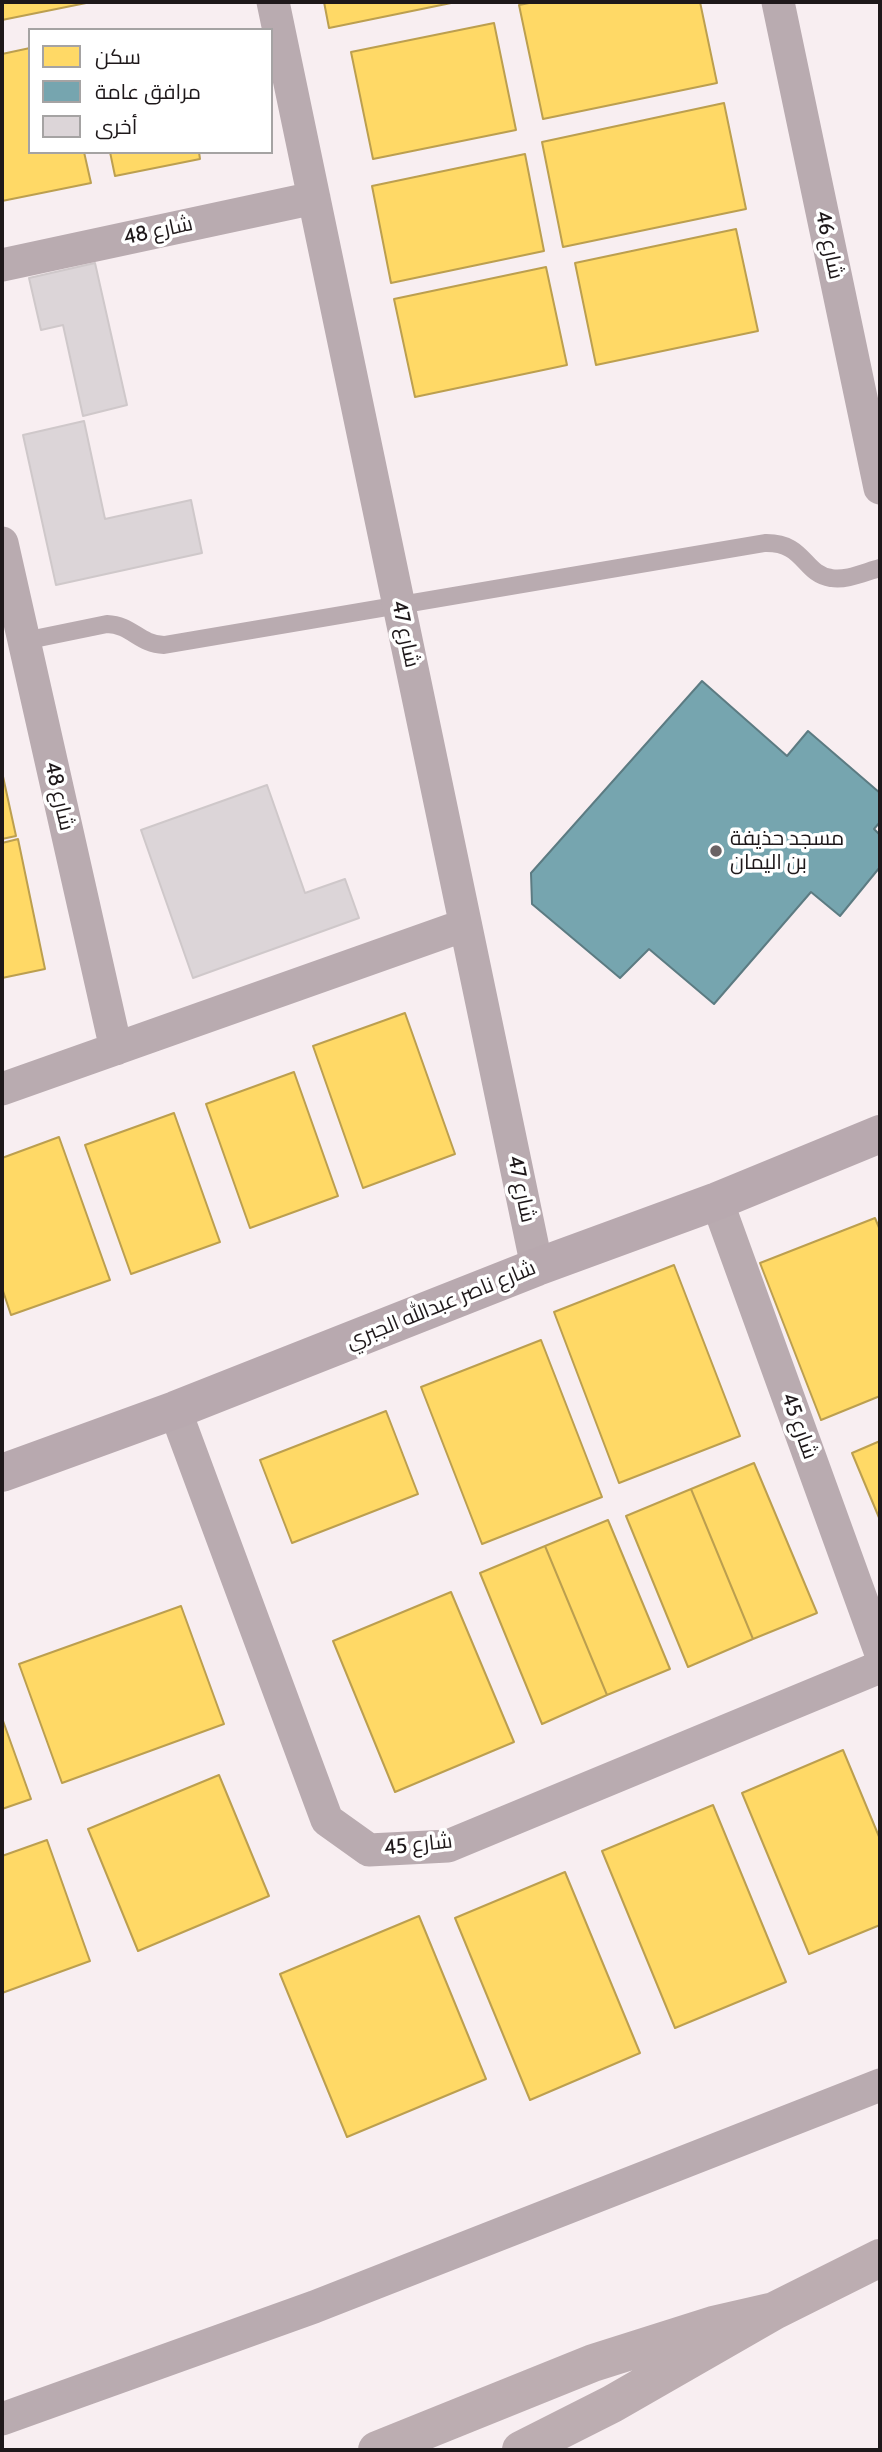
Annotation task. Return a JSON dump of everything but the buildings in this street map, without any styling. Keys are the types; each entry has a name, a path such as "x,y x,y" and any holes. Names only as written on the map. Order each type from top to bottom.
{"main road":[{"path":"521,2450 612,2404 774,2311 880,2258"},
{"path":"377,2450 593,2363 713,2325 774,2311"}],"street":[{"name":"شارع 47","path":"272,2 537,1267"},
{"name":"شارع 46","path":"778,2 880,488"},
{"name":"شارع 48","path":"2,265 314,198"},
{"name":"شارع 48","path":"2,543 116,1049"},
{"path":"2,1089 465,925"},
{"name":"شارع ناصر عبدالله الجبري","path":"2,1474 174,1410 537,1267 717,1201 880,1134"},
{"name":"شارع 45","path":"717,1201 880,1651"},
{"name":"شارع 45","path":"174,1410 327,1820 369,1850 448,1846 880,1667"},
{"path":"2,2419 314,2307 880,2085"}],"lane":[{"path":"24,641 107,624 128,628 143,641 164,645 765,542 789,546 822,576 832,579 880,568"}],"place":[{"name":"مسجد حذيفة بن اليمان","path":"716,851"}]}
